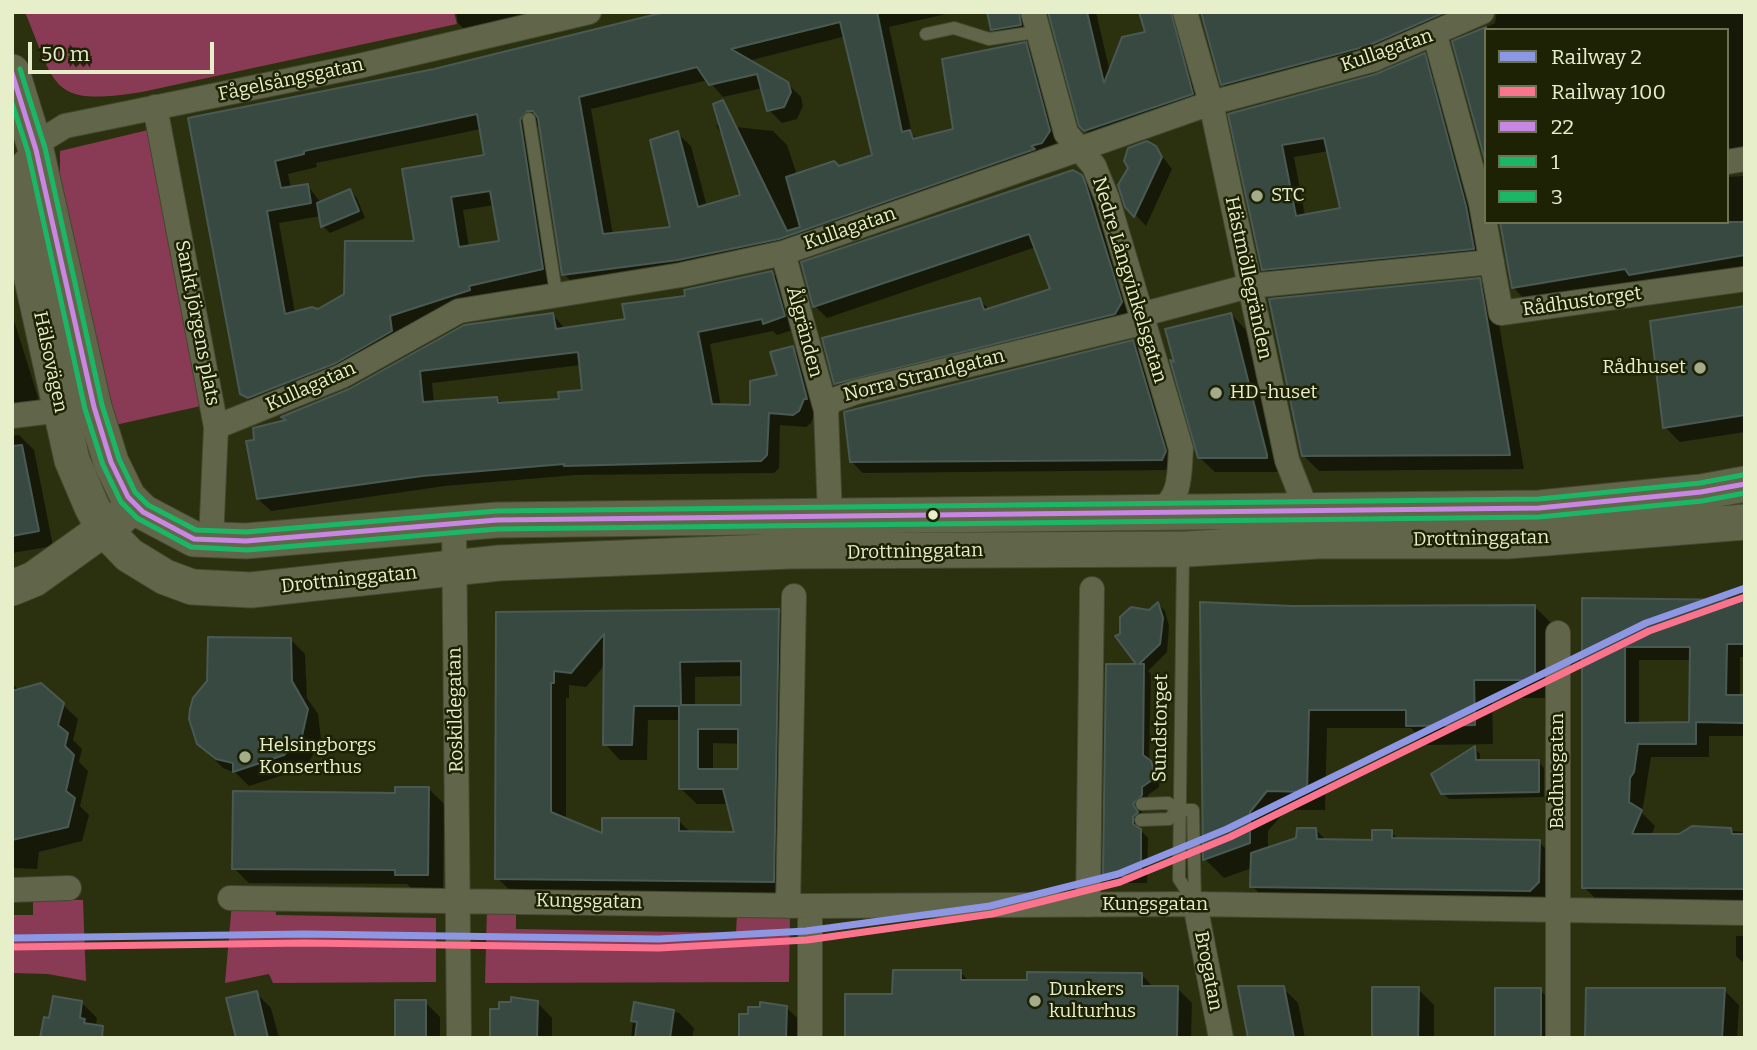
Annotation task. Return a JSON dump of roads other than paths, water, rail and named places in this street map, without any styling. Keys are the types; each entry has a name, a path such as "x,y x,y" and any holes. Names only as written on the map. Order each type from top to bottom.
{"main road":[{"name":"Hälsovägen","path":"12,72 36,149 102,432 122,487 136,506"},
{"name":"Hälsovägen","path":"12,190 78,475 104,529"},
{"name":"Drottninggatan","path":"104,529 120,548 152,570 181,583 208,590 251,590 499,564 790,551 1183,549 1313,527 1701,492 1745,484"},
{"path":"12,588 34,579 136,506"},
{"name":"Drottninggatan","path":"136,506 149,518 178,533 211,541 246,541 454,521 1159,511 1313,527 1508,541 1745,522"}],"street":[{"name":"Fågelsångsgatan","path":"12,177 50,133 65,126 359,66 589,12"},
{"name":"Hästmöllegränden","path":"1185,12 1211,103 1287,460 1313,527"},
{"name":"Kullagatan","path":"216,427 342,376 459,311 556,293 681,275 783,253 1211,103 1372,60 1435,35 1482,12"},
{"name":"Nedre Långvinkelsgatan","path":"1034,22 1066,132 1094,166 1107,198 1181,449 1179,485 1172,499 1159,511"},
{"path":"1435,35 1483,203"},
{"name":"Sankt Jörgens plats","path":"155,107 216,427 211,541"},
{"path":"1486,224 1492,262"},
{"name":"Ålgränden","path":"783,253 826,410"},
{"name":"Norra Strandgatan","path":"830,517 826,410 831,401 856,392 1141,319 1250,286 1492,262"},
{"name":"Rådhustorget","path":"1492,262 1501,313 1745,279"},
{"path":"12,416 61,410"},
{"path":"790,551 830,517"},
{"name":"Roskildegatan","path":"454,521 459,1038"},
{"path":"1088,905 1092,589"},
{"path":"794,596 799,906 810,1038"},
{"name":"Badhusgatan","path":"1558,633 1558,1038"},
{"path":"12,890 69,888"},
{"name":"Kungsgatan","path":"230,898 458,899 799,906 1195,904 1745,913"},
{"name":"Brogatan","path":"1195,904 1221,1038"}],"lane":[{"path":"926,34 954,29 989,39 1034,22"},
{"path":"529,119 556,293"},
{"name":"Sundstorget","path":"1178,810 1183,549"},
{"path":"1142,804 1168,803 1178,810 1193,810 1195,904"},
{"path":"1142,820 1168,819 1178,810"}],"rail line":[{"name":"2","path":"12,938 305,934 659,939 806,931 990,906 1118,874 1227,829 1646,623 1745,588"},
{"name":"100","path":"12,947 305,943 659,948 807,940 992,914 1120,882 1230,837 1649,631 1745,597"}],"place":[{"name":"STC","path":"1257,196"},
{"name":"Rådhuset","path":"1700,368"},
{"name":"HD-huset","path":"1216,393"},
{"name":"Helsingborgs Konserthus","path":"245,757"},
{"name":"Dunkers kulturhus","path":"1035,1001"}]}
